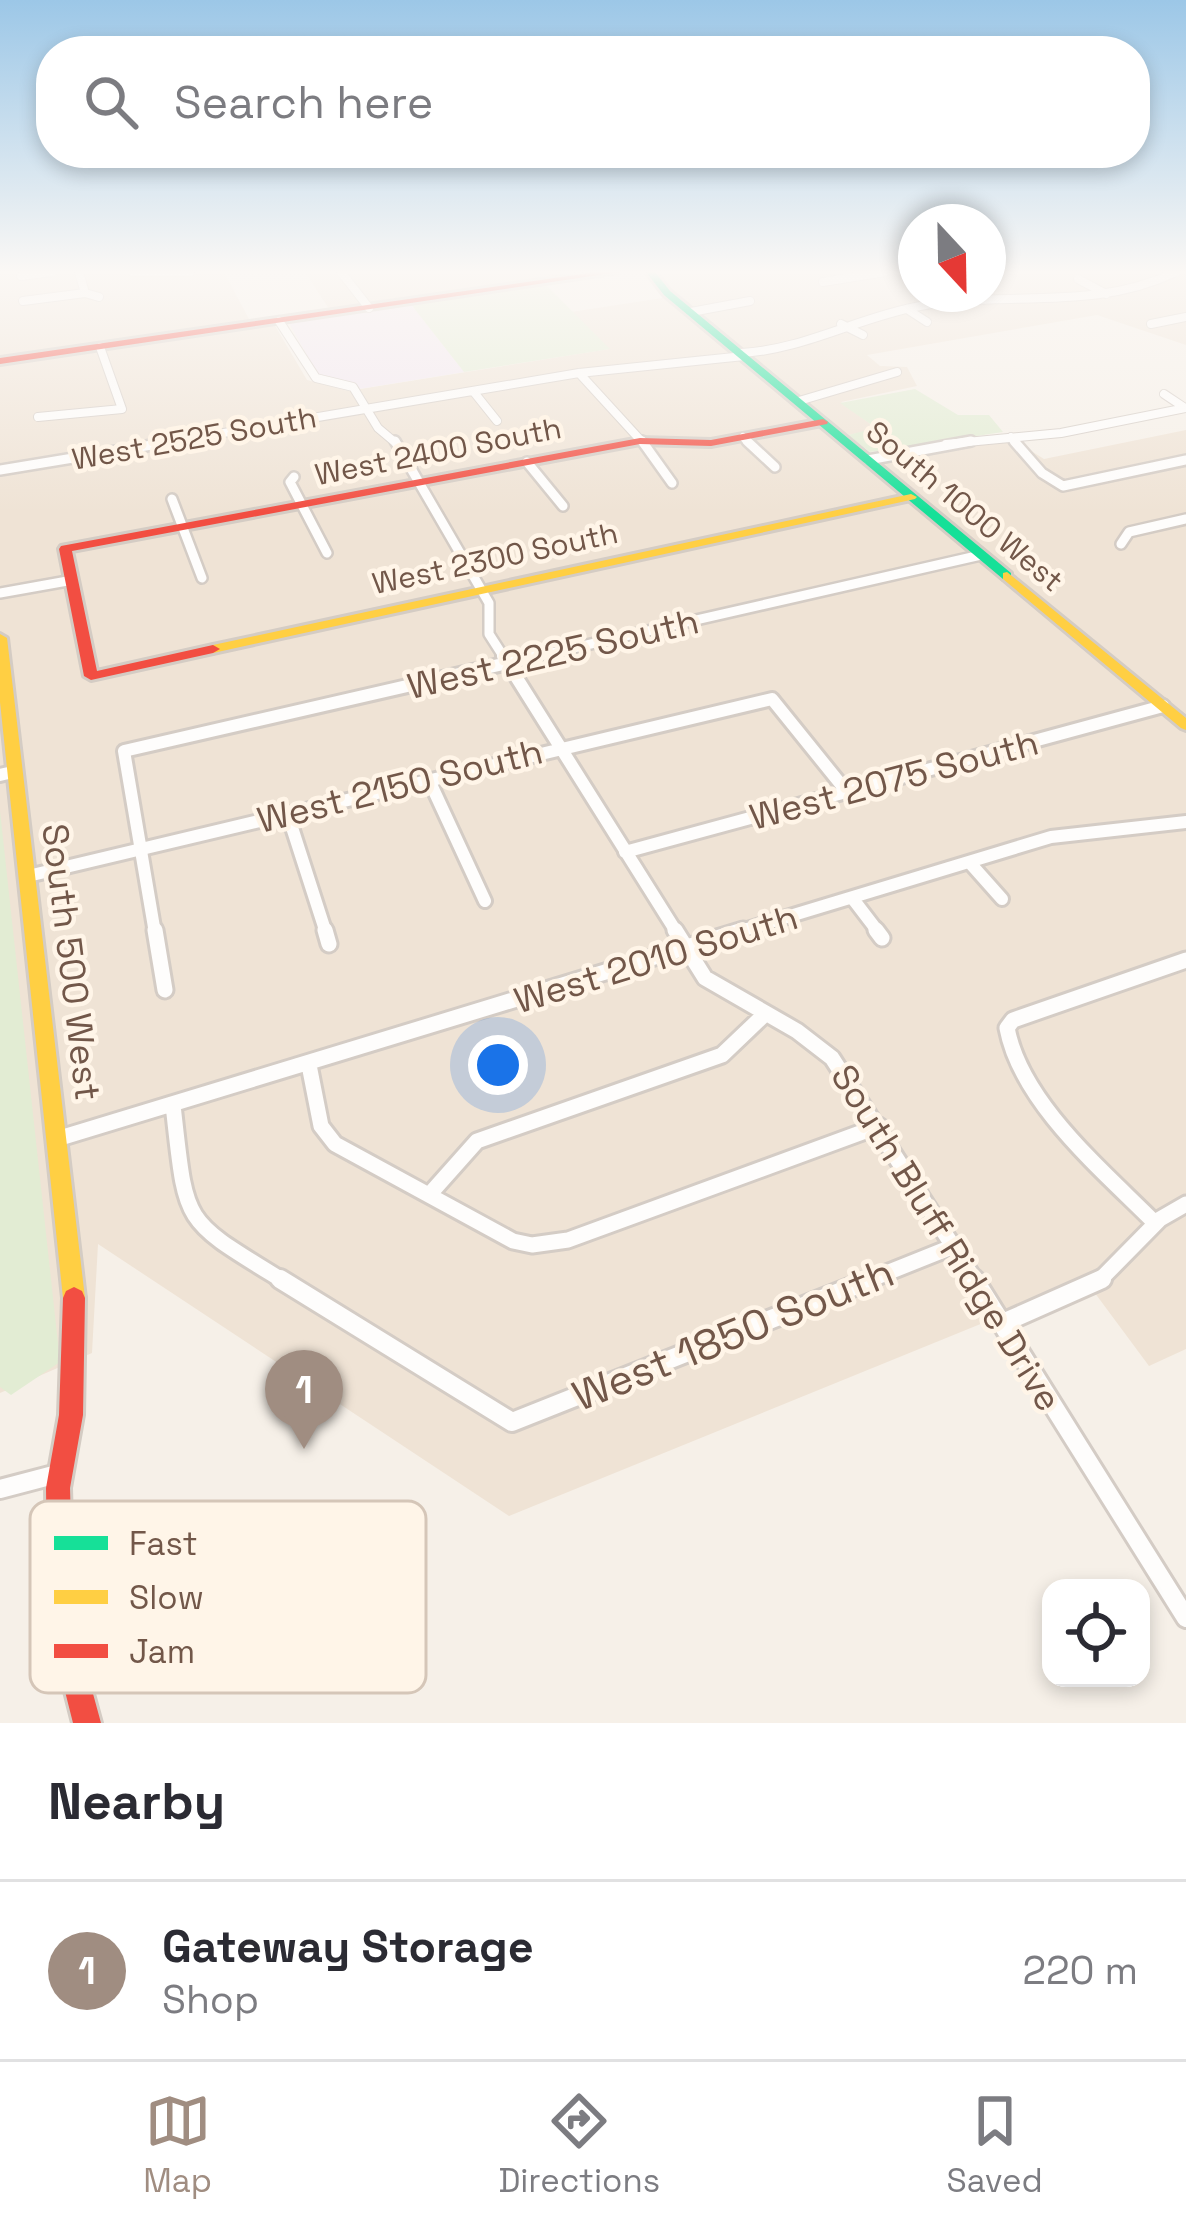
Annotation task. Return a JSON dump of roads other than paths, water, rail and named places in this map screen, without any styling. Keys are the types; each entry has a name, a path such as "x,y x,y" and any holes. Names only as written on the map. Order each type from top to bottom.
{"street":[{"path":"0,361 61,352"},
{"path":"38,417 122,409 102,352"},
{"name":"South Bluff Ridge Drive","path":"300,352 316,378 353,387 378,428 392,435 423,481 491,609 489,634 687,950 721,992 809,1034 830,1053 1005,1322 1058,1417 1186,1618"},
{"name":"West 2525 South","path":"0,470 579,373 633,365 673,368 750,352"},
{"name":"South 1000 West","path":"742,354 1186,725"},
{"path":"799,401 828,396 852,380 897,372"},
{"path":"579,373 673,483"},
{"path":"473,391 497,421"},
{"path":"1164,394 1186,408"},
{"path":"868,460 953,442 1061,434 1186,408"},
{"name":"West 2400 South","path":"73,580 65,549 640,441 711,443 823,422"},
{"path":"743,437 775,467"},
{"path":"1011,437 1042,473 1063,486 1186,460"},
{"path":"527,462 563,506"},
{"path":"294,477 290,482 327,553"},
{"name":"West 2300 South","path":"73,580 91,676 911,497"},
{"path":"172,499 202,578"},
{"path":"1121,544 1129,532 1186,519"},
{"name":"West 2225 South","path":"140,850 141,824 124,751 981,555"},
{"path":"0,593 73,580"},
{"name":"South 500 West","path":"0,638 7,774 28,876 74,1294 71,1415 61,1501"},
{"name":"West 2150 South","path":"28,876 562,746 647,734 772,700 847,792"},
{"name":"West 2075 South","path":"626,852 1163,706"},
{"path":"429,780 485,901"},
{"path":"288,815 329,944"},
{"name":"West 2010 South","path":"60,1138 1076,831 1145,832 1186,822"},
{"path":"140,850 165,990"},
{"path":"970,863 1002,899"},
{"path":"853,899 882,938"},
{"path":"1152,1220 1103,1172 1014,1060 1006,1028 1013,1020 1186,960"},
{"path":"429,1195 476,1141 722,1055 765,1014"},
{"path":"309,1065 327,1137 495,1233 532,1245 568,1240 879,1126"},
{"name":"West 1850 South","path":"172,1105 184,1204 204,1232 512,1422 954,1246"},
{"path":"1005,1322 1087,1290 1121,1262 1152,1220 1186,1204"},
{"path":"0,1489 61,1472"},
{"name":"South 500 West","path":"79,1693 87,1723"}],"place":[{"name":"Gateway Storage","path":"304,1449"}]}
